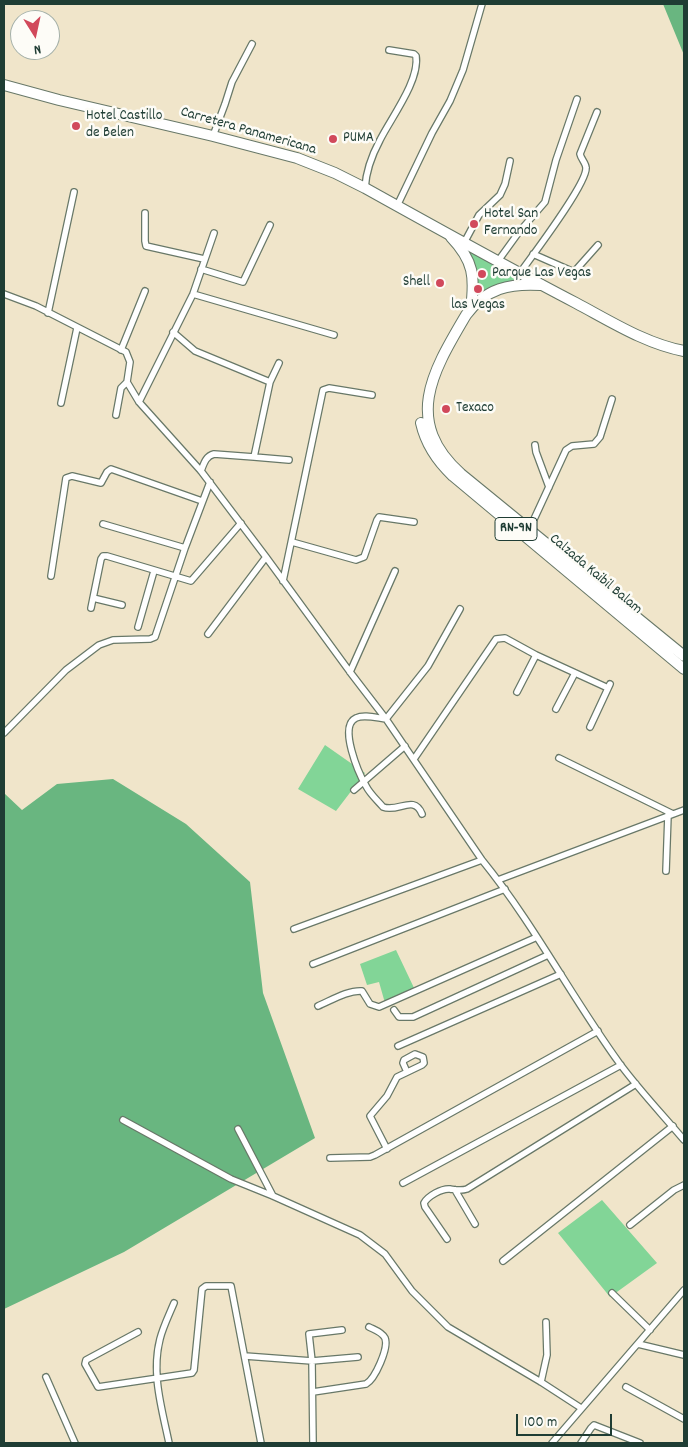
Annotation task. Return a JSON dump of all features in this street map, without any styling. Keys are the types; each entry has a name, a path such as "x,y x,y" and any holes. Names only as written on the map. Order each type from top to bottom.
{"main road":[{"name":"Carretera Panamericana","path":"4,85 297,158 365,188 632,333 673,349 684,351"},
{"name":"Calzada Kaibil Balam","path":"450,235 463,250 471,267 474,284 470,309 442,355 435,363 422,396 420,413 426,440 439,462 453,476 684,669"},
{"name":"Calzada Kaibil Balam","path":"470,309 495,291 504,287 520,284 541,285"},
{"name":"Calzada Kaibil Balam","path":"442,355 428,399 427,410 429,426 435,441 453,467 684,656"}],"street":[{"path":"398,206 460,78 482,4"},
{"path":"213,136 232,82 252,44"},
{"path":"365,188 369,164 380,139 403,99 417,65 414,54 389,50"},
{"path":"498,261 519,232 545,202 556,160 577,99"},
{"path":"520,273 574,196 584,176 586,168 580,154 597,112"},
{"path":"464,243 479,215 500,195 505,184 510,161"},
{"path":"48,313 74,192"},
{"path":"145,213 146,246 204,259"},
{"path":"201,269 243,282 270,225"},
{"path":"139,402 193,294 214,233"},
{"path":"533,254 574,272 598,245"},
{"path":"121,350 145,291"},
{"path":"4,294 23,300 126,352 130,362 127,382 121,388 116,415"},
{"path":"193,294 334,336"},
{"path":"61,402 77,328"},
{"path":"173,332 195,351 270,382"},
{"path":"254,457 270,382 279,363"},
{"path":"127,382 139,402 201,470 386,719 482,860 505,889 621,1065 684,1140"},
{"path":"283,581 323,390 329,388 372,395"},
{"path":"529,530 566,450 572,446 594,444 600,437 612,399"},
{"path":"535,445 549,487"},
{"path":"201,470 209,455 214,454 289,460"},
{"path":"51,576 66,478 72,476 101,483 107,472 111,469 202,501"},
{"path":"4,733 66,670 99,645 113,640 155,638 175,576 210,482"},
{"path":"292,542 356,560 364,557 379,517 414,522"},
{"path":"91,608 103,556 191,581 194,580 241,523"},
{"path":"103,524 185,548"},
{"path":"208,634 266,557"},
{"path":"138,627 154,571"},
{"path":"350,672 395,571"},
{"path":"93,598 122,605"},
{"path":"386,719 428,666 460,609"},
{"path":"414,759 496,639 500,637 575,673 609,686 590,727"},
{"path":"518,692 536,655"},
{"path":"556,708 575,673"},
{"path":"386,719 357,717 352,720 349,726 348,738 353,756 364,782 383,807 392,809 405,805 416,805 422,814"},
{"path":"354,790 405,746"},
{"path":"558,758 671,814"},
{"path":"498,880 684,810"},
{"path":"666,871 671,814"},
{"path":"294,929 482,860"},
{"path":"313,964 505,889"},
{"path":"318,1006 359,990 362,991 370,1004 378,1007 537,937"},
{"path":"394,1010 399,1017 413,1017 548,955"},
{"path":"398,1046 561,974"},
{"path":"330,1158 370,1157 387,1149 598,1031"},
{"path":"403,1183 621,1065"},
{"path":"387,1149 370,1116 387,1096 398,1077 407,1072"},
{"path":"447,1239 424,1203 426,1199 438,1192 450,1189 462,1191 468,1189 636,1084"},
{"path":"123,1120 231,1179 349,1229 376,1246 385,1254 412,1291 448,1327 541,1382 580,1408"},
{"path":"503,1261 672,1126"},
{"path":"238,1129 273,1196"},
{"path":"630,1225 674,1190 684,1185"},
{"path":"455,1190 475,1224"},
{"path":"138,1332 89,1357 85,1361 98,1387 189,1374 194,1370 202,1289 206,1286 231,1286 261,1443"},
{"path":"552,1443 580,1408 684,1290"},
{"path":"612,1293 650,1330"},
{"path":"169,1443 156,1379 160,1338 174,1303"},
{"path":"541,1382 547,1355 546,1322"},
{"path":"314,1392 366,1384 372,1381 386,1345 386,1339 381,1333 369,1327"},
{"path":"313,1443 314,1392 309,1334 342,1330"},
{"path":"638,1344 684,1355"},
{"path":"245,1356 312,1360 358,1357"},
{"path":"46,1377 75,1443"},
{"path":"626,1387 684,1418"},
{"path":"581,1443 594,1425 640,1443"}],"green space":[{"path":"663,4 684,4 684,55"},
{"name":"las Vegas","path":"463,248 524,279 498,287 472,306"},
{"path":"325,745 365,773 336,811 298,789"},
{"path":"113,779 186,824 250,882 263,993 315,1138 124,1252 4,1309 4,793 22,810 57,784"},
{"path":"396,950 415,990 385,1003 379,982 367,985 360,964"},
{"path":"602,1200 657,1263 610,1297 558,1233"}],"place":[{"name":"Hotel Castillo de Belen","path":"76,126"},
{"name":"PUMA","path":"333,139"},
{"name":"Hotel San Fernando","path":"474,224"},
{"name":"Parque Las Vegas","path":"482,274"},
{"name":"Shell","path":"440,283"},
{"name":"las Vegas","path":"478,289"},
{"name":"Texaco","path":"446,409"}]}
